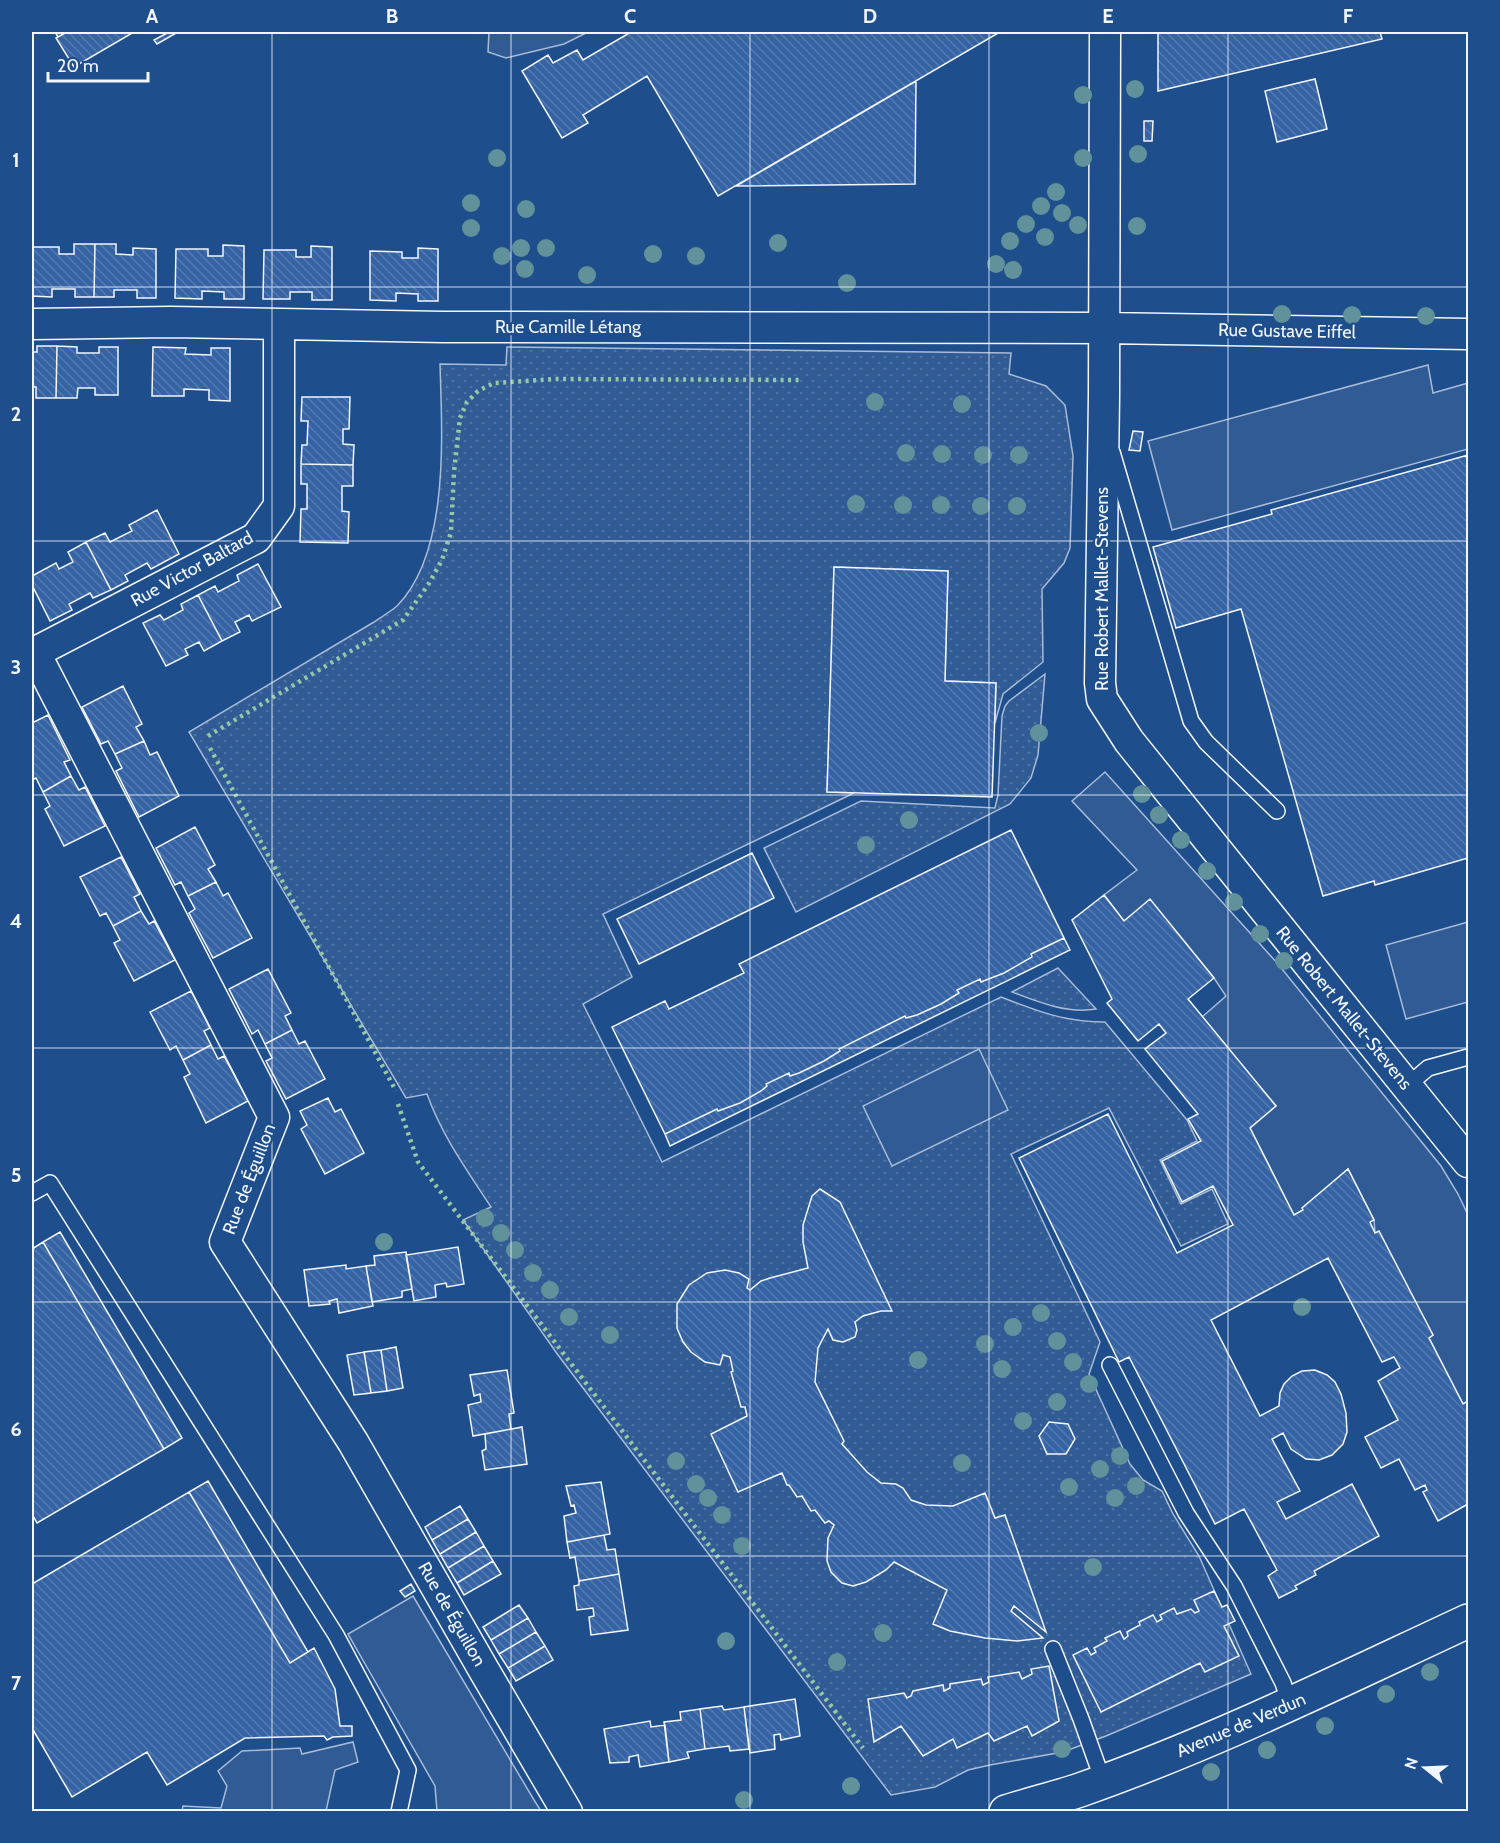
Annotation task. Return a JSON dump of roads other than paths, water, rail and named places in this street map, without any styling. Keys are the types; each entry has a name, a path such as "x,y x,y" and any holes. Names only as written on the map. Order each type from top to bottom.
{"main road":[{"name":"Avenue de Verdun","path":"1006,1812 1166,1758 1290,1704 1468,1621"}],"street":[{"name":"Rue Robert Mallet-Stevens","path":"1105,32 1103,259 1105,328 1100,683 1102,699 1133,747 1468,1162"},
{"name":"Rue Camille Létang","path":"32,324 171,322 279,325 1105,328"},
{"name":"Rue Victor Baltard","path":"33,653 256,538 279,506 279,325"},
{"name":"Rue Gustave Eiffel","path":"1105,328 1468,334"},
{"name":"Rue de Éguillon","path":"33,653 274,1117 225,1242 353,1442 567,1812"}],"lane":[{"path":"1104,423 1191,721 1206,742 1277,812"},
{"path":"1407,1086 1428,1068 1468,1057"},
{"path":"32,1193 50,1183 336,1635 408,1770 399,1812"},
{"path":"1110,1365 1186,1513 1234,1586 1283,1683 1290,1704"},
{"path":"1053,1649 1103,1781"}]}
